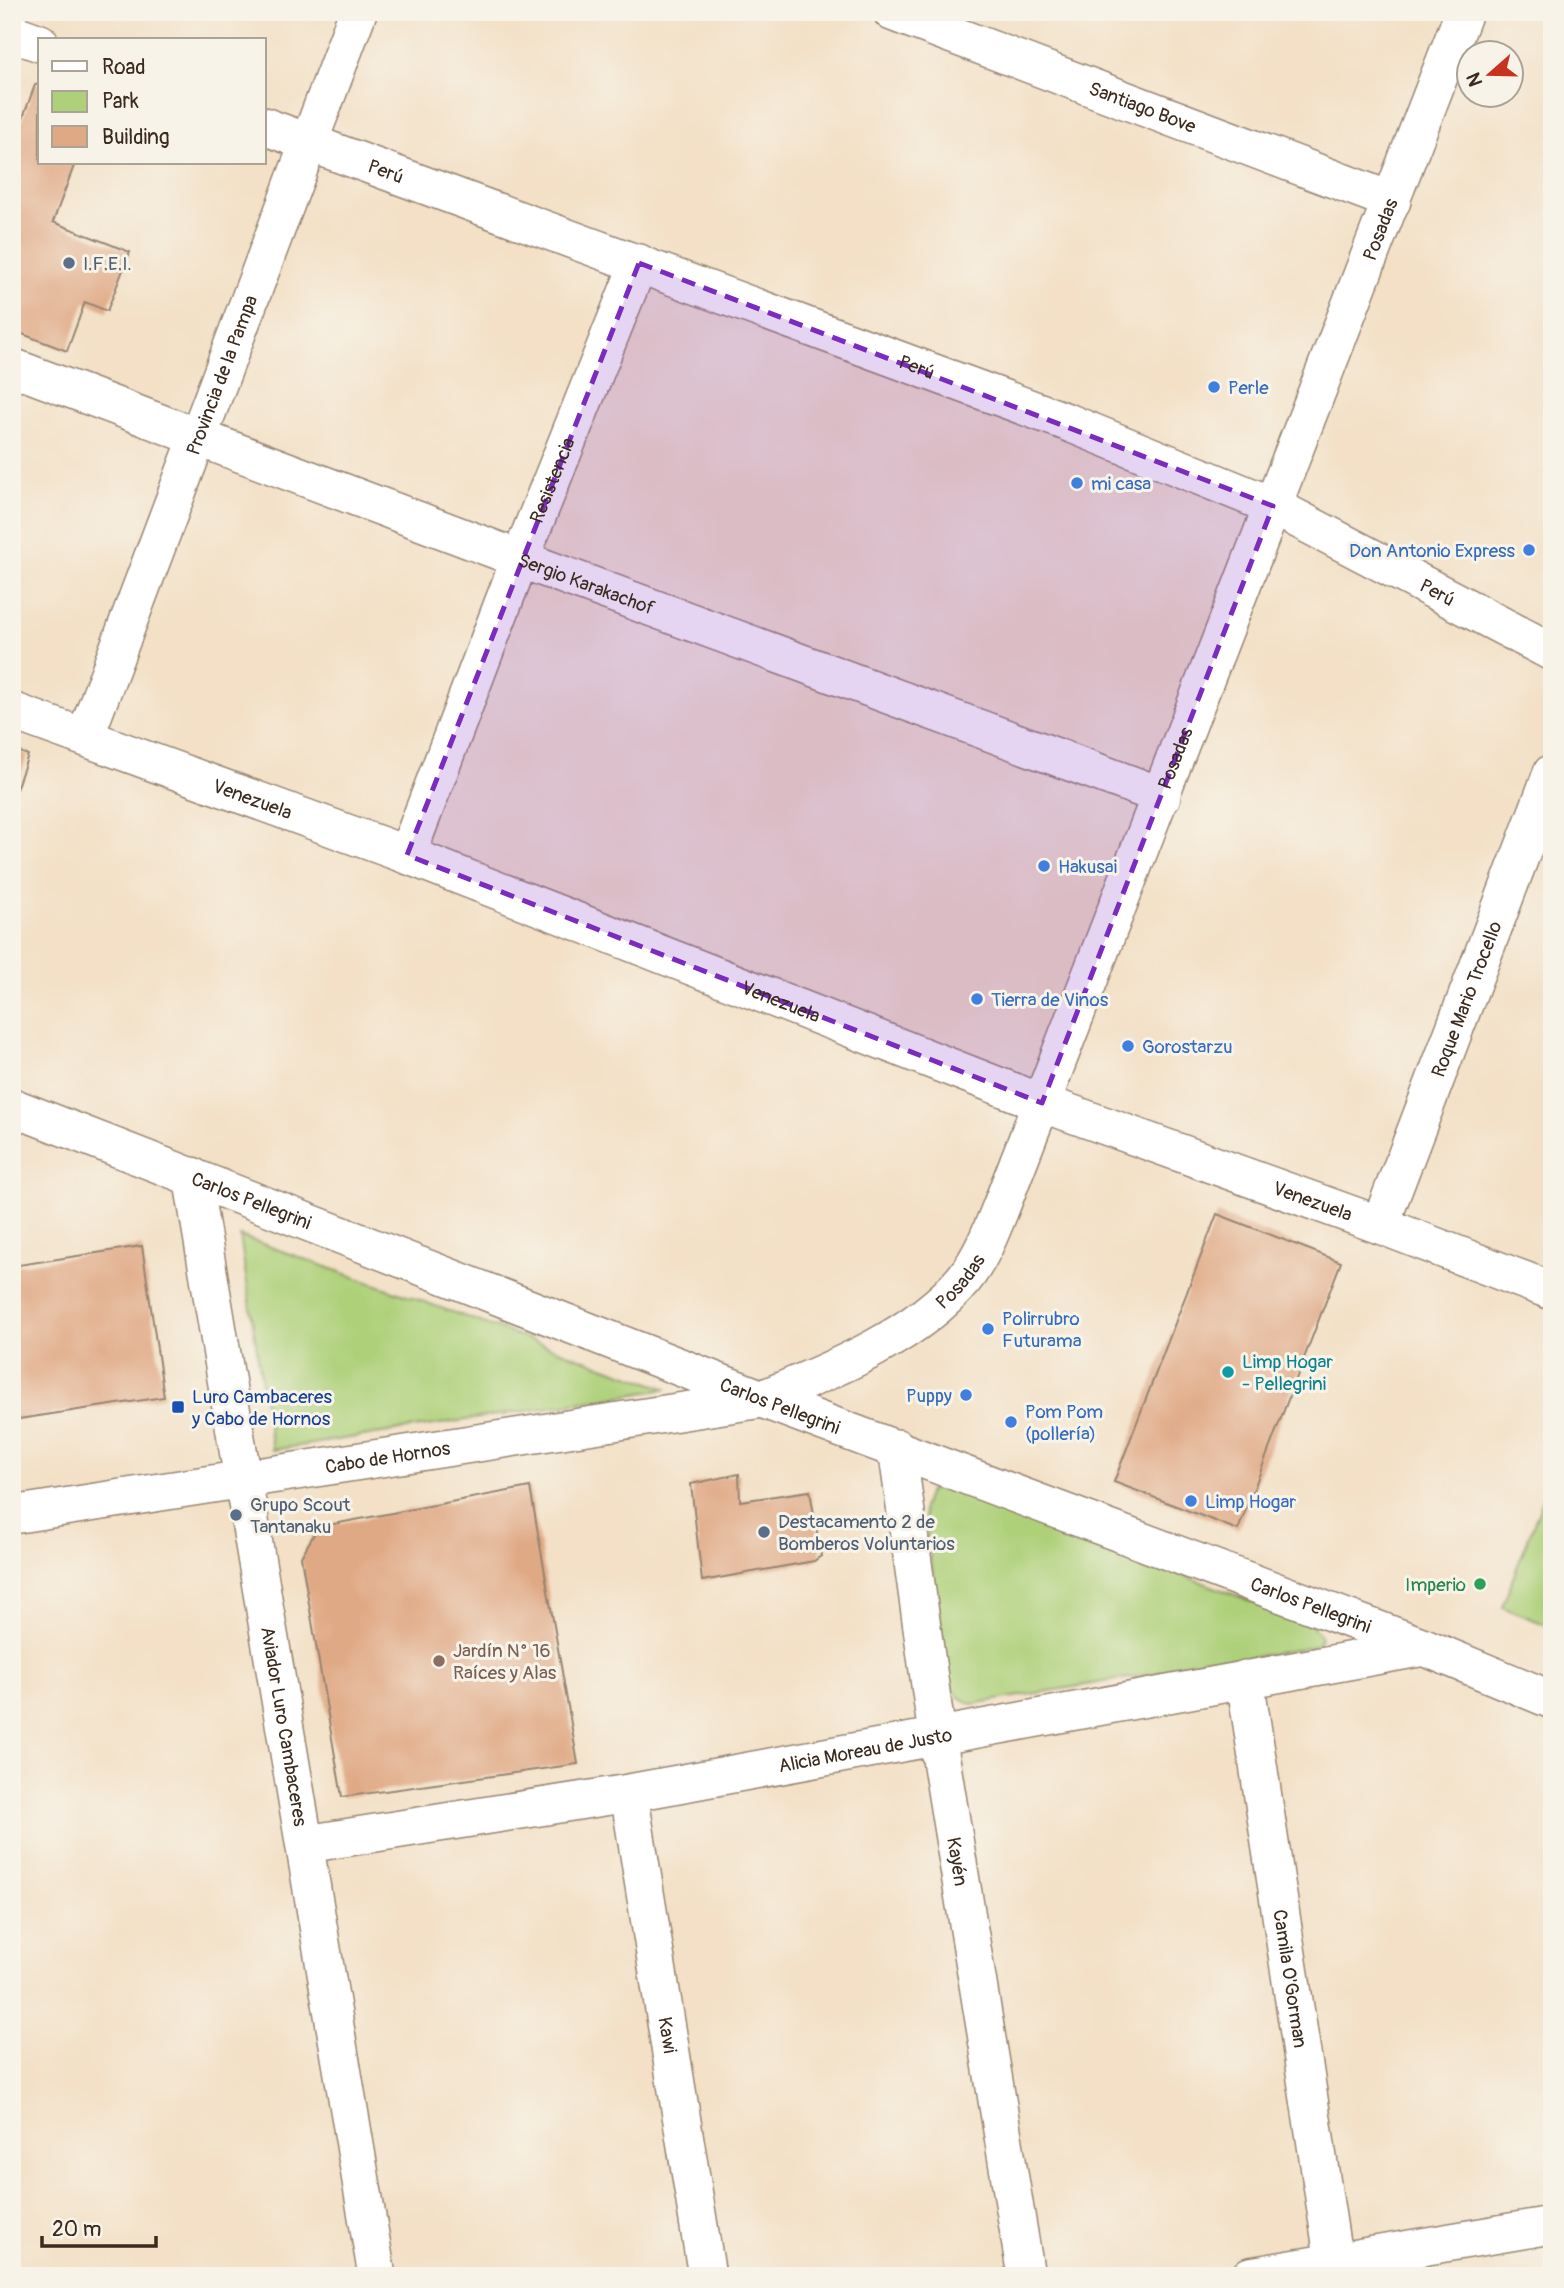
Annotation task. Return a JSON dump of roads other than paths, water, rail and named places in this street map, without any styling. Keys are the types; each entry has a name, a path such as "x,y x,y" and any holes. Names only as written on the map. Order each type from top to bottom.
{"street":[{"name":"Provincia de la Pampa","path":"85,737 358,12"},
{"name":"Santiago Bove","path":"892,12 1392,201"},
{"name":"Posadas","path":"762,1398 859,1356 939,1306 965,1277 984,1247 1163,796 1464,12"},
{"path":"12,33 38,42"},
{"name":"Perú","path":"266,127 1067,422 1273,506 1552,652"},
{"name":"Resistencia","path":"407,855 520,559 639,263"},
{"name":"Sergio Karakachof","path":"12,367 520,559 1163,796"},
{"name":"Venezuela","path":"12,711 407,855 1042,1103 1380,1225 1552,1291"},
{"name":"Roque Mario Trocello","path":"1380,1225 1552,773"},
{"name":"Carlos Pellegrini","path":"12,1107 762,1398 1424,1647 1552,1700"},
{"name":"Aviador Luro Cambaceres","path":"192,1176 377,2276"},
{"name":"Cabo de Hornos","path":"12,1515 245,1481 762,1398"},
{"name":"Kayén","path":"897,1448 937,1735 1026,2276"},
{"name":"Alicia Moreau de Justo","path":"306,1844 629,1793 1424,1647"},
{"name":"Camila O'Gorman","path":"1245,1679 1334,2269"},
{"name":"Kawi","path":"629,1793 707,2276"},
{"path":"1250,2276 1334,2269 1552,2225"}],"place":[{"name":"I.F.E.I.","path":"69,263"},
{"name":"Perle","path":"1214,387"},
{"name":"mi casa","path":"1077,483"},
{"name":"Don Antonio Express","path":"1529,550"},
{"name":"Hakusai","path":"1044,866"},
{"name":"Tierra de Vinos","path":"977,999"},
{"name":"Gorostarzu","path":"1128,1046"},
{"name":"Polirrubro Futurama","path":"988,1329"},
{"name":"Limp Hogar - Pellegrini","path":"1228,1372"},
{"name":"Puppy","path":"966,1395"},
{"name":"Luro Cambaceres y Cabo de Hornos","path":"178,1407"},
{"name":"Pom Pom (pollería)","path":"1011,1422"},
{"name":"Limp Hogar","path":"1191,1501"},
{"name":"Grupo Scout Tantanaku","path":"236,1515"},
{"name":"Destacamento 2 de Bomberos Voluntarios","path":"764,1532"},
{"name":"Imperio","path":"1480,1584"},
{"name":"Jardín N° 16 Raíces y Alas","path":"439,1661"}]}
